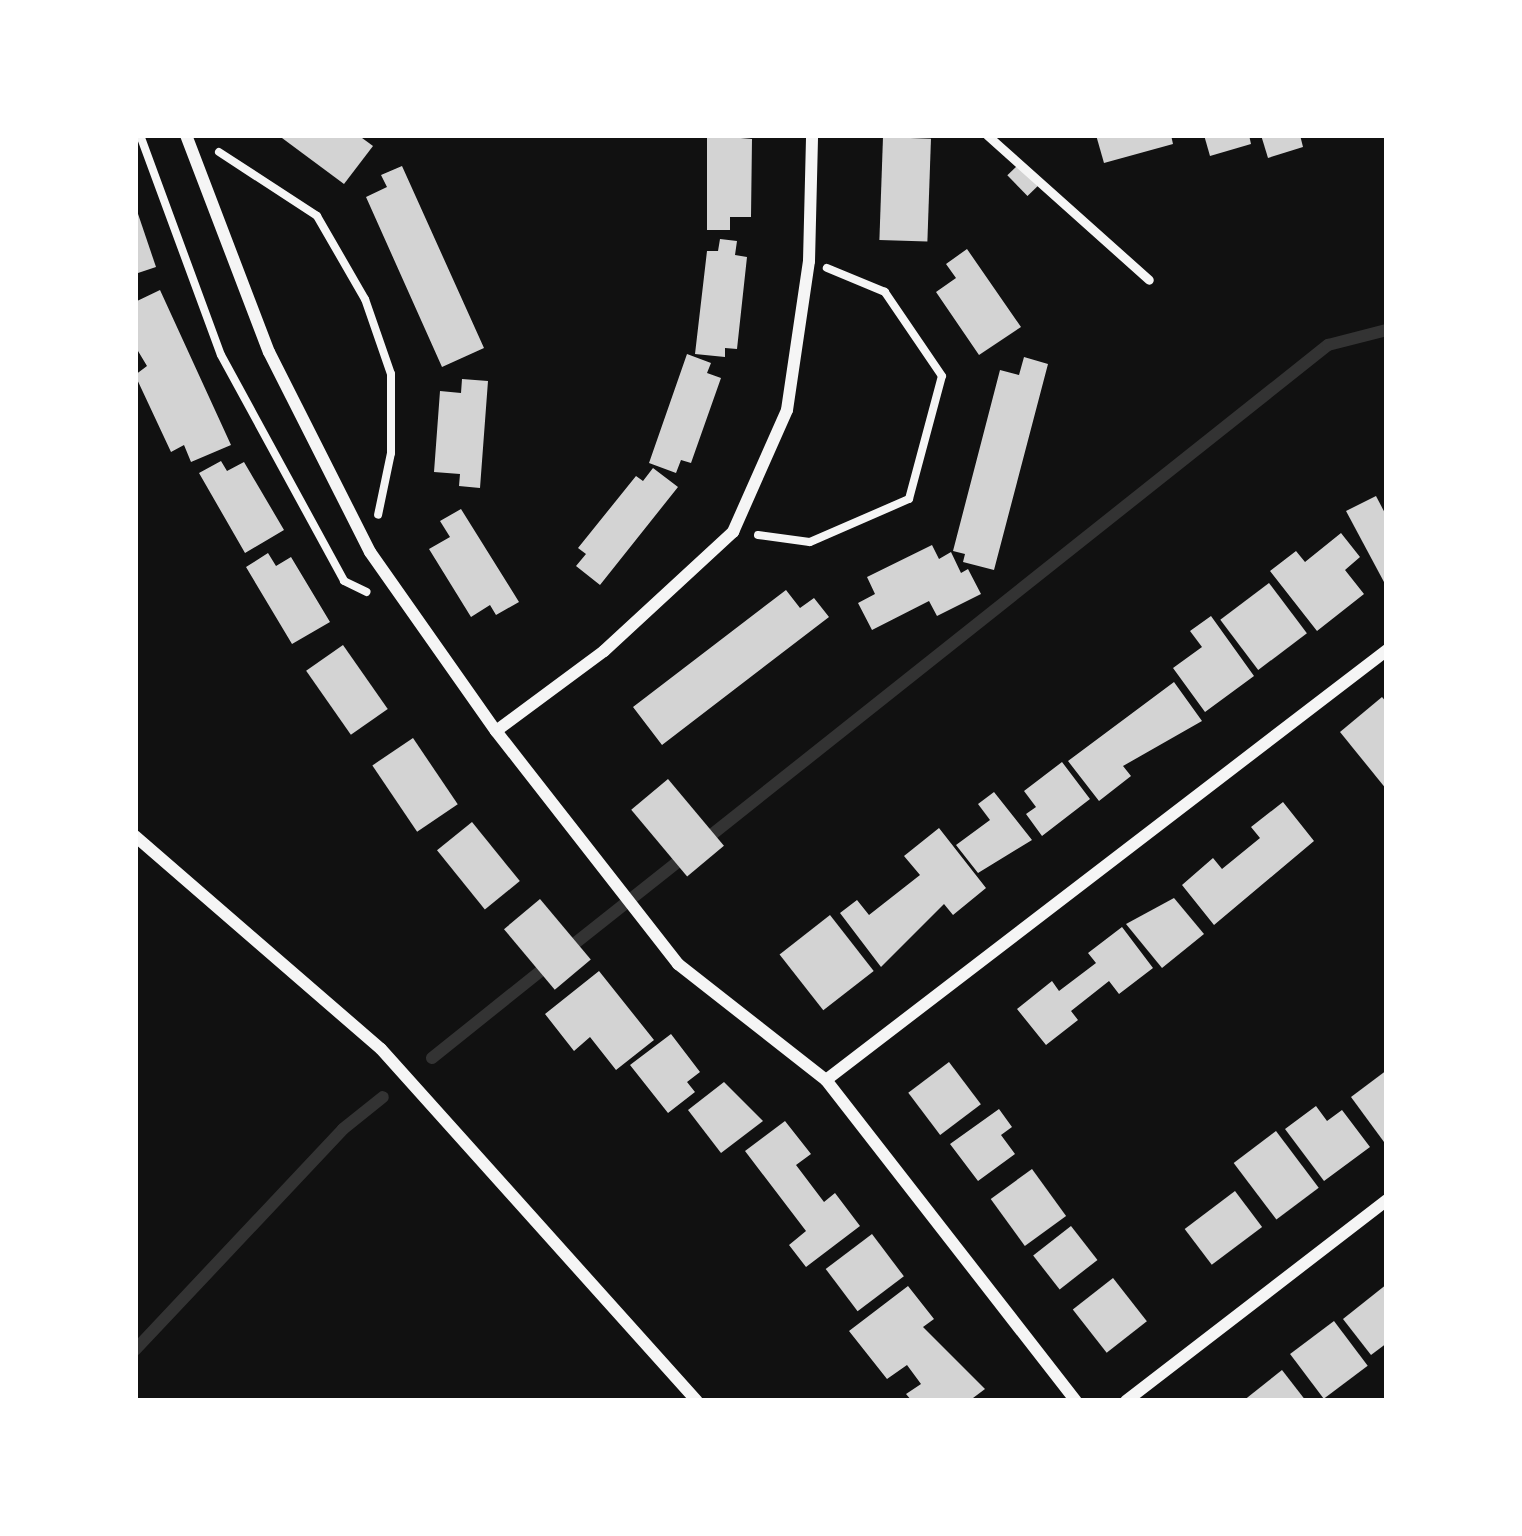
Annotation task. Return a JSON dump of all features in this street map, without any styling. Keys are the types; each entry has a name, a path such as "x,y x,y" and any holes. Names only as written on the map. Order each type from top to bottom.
{"street":[{"path":"496,731 604,651 734,532 787,410 809,261 812,135"},
{"path":"187,136 269,352 370,552 496,731 678,964 826,1080 1076,1401"},
{"path":"826,1080 1387,650"},
{"path":"135,836 381,1049 697,1401"},
{"path":"1126,1401 1387,1200"}],"lane":[{"path":"987,135 1149,280"}],"path":[{"path":"140,135 221,355 344,581 416,617"},
{"path":"187,136 246,165 317,217 365,299 392,374 391,453 370,552"},
{"path":"734,532 810,542 909,499 915,478 942,376 885,292 809,261"}],"building":[{"path":"358,135 373,146 344,184 282,138"},
{"path":"707,135 752,139 751,217 730,217 730,230 707,230"},
{"path":"1096,135 1171,135 1173,144 1104,163"},
{"path":"1204,135 1249,135 1251,144 1210,156"},
{"path":"1261,135 1300,135 1303,147 1268,158"},
{"path":"883,137 931,139 927,242 879,240"},
{"path":"1021,162 1041,183 1027,196 1007,175"},
{"path":"402,166 484,348 442,367 366,197 387,187 381,175"},
{"path":"135,205 156,267 135,274"},
{"path":"720,239 737,241 735,255 747,257 737,349 725,348 725,357 695,354 707,251 718,251"},
{"path":"967,249 1021,327 979,355 936,292 956,278 946,264"},
{"path":"160,290 231,445 191,462 184,445 171,452 135,375 147,366 135,346 135,302"},
{"path":"687,354 711,363 707,373 721,378 691,463 681,460 676,473 649,463"},
{"path":"1024,357 1048,364 994,570 963,562 965,554 953,551 1000,370 1019,375"},
{"path":"462,379 488,381 480,488 459,486 460,474 434,472 440,391 461,393"},
{"path":"221,461 227,471 244,462 284,530 245,553 199,473"},
{"path":"653,468 678,487 600,585 576,566 586,554 578,548 636,476 643,481"},
{"path":"1376,496 1387,517 1384,582 1346,511"},
{"path":"461,509 519,602 496,615 490,605 471,617 429,549 450,537 440,521"},
{"path":"1341,533 1360,557 1345,570 1364,594 1317,631 1270,571 1296,551 1305,562"},
{"path":"932,545 939,559 951,552 961,573 968,569 981,594 937,616 929,601 872,630 858,603 875,594 867,577"},
{"path":"268,553 276,566 291,557 330,622 292,644 246,567"},
{"path":"1269,583 1307,633 1258,670 1220,620"},
{"path":"786,590 800,608 814,598 829,617 662,745 633,707"},
{"path":"1211,616 1254,676 1205,712 1173,668 1202,647 1190,631"},
{"path":"343,645 388,709 351,735 306,671"},
{"path":"1174,682 1202,721 1123,766 1131,776 1099,801 1068,761"},
{"path":"1382,697 1387,703 1387,790 1340,732"},
{"path":"413,738 458,804 417,832 372,765"},
{"path":"1062,762 1090,799 1042,836 1026,814 1036,807 1024,791"},
{"path":"668,779 724,846 687,876 631,810"},
{"path":"994,792 1032,840 978,873 956,845 990,820 978,804"},
{"path":"1283,802 1314,841 1214,925 1182,885 1213,858 1222,869 1260,838 1251,827"},
{"path":"472,822 520,881 485,909 437,850"},
{"path":"939,828 986,888 953,915 944,904 881,967 840,913 857,900 869,915 920,875 904,856"},
{"path":"1174,898 1204,934 1162,968 1126,924"},
{"path":"540,899 591,960 555,990 504,929"},
{"path":"830,915 874,971 823,1010 780,954"},
{"path":"1122,927 1153,968 1119,994 1109,981 1071,1011 1078,1020 1046,1045 1017,1009 1052,981 1059,991 1096,963 1088,953"},
{"path":"599,971 654,1040 616,1070 590,1037 574,1051 545,1014"},
{"path":"671,1034 700,1072 687,1082 695,1092 668,1113 630,1065"},
{"path":"949,1062 981,1104 940,1135 908,1093"},
{"path":"1387,1070 1387,1140 1384,1142 1351,1097"},
{"path":"724,1082 763,1121 721,1153 688,1110"},
{"path":"1316,1106 1327,1121 1342,1110 1370,1147 1324,1181 1285,1129"},
{"path":"999,1109 1012,1127 1001,1135 1015,1154 978,1181 950,1144"},
{"path":"785,1121 811,1154 796,1165 824,1202 835,1193 860,1226 806,1267 789,1245 806,1231 745,1151"},
{"path":"1276,1131 1319,1188 1276,1220 1234,1163"},
{"path":"1032,1169 1066,1216 1025,1246 991,1199"},
{"path":"1235,1191 1262,1227 1212,1265 1185,1229"},
{"path":"1071,1226 1097,1260 1060,1289 1033,1256"},
{"path":"872,1234 904,1276 858,1311 826,1269"},
{"path":"1113,1278 1147,1321 1107,1353 1073,1309"},
{"path":"1387,1284 1387,1343 1371,1355 1343,1319"},
{"path":"908,1286 934,1319 923,1327 985,1389 969,1401 912,1401 906,1394 921,1384 907,1365 887,1379 849,1331"},
{"path":"1334,1321 1368,1366 1324,1399 1290,1354"},
{"path":"1282,1370 1306,1401 1243,1401"}],"waterway":[{"path":"705,840 1328,345 1387,330"},
{"path":"564,952 689,853"},
{"path":"432,1058 548,965"},
{"path":"135,1350 343,1129 383,1097"}]}
